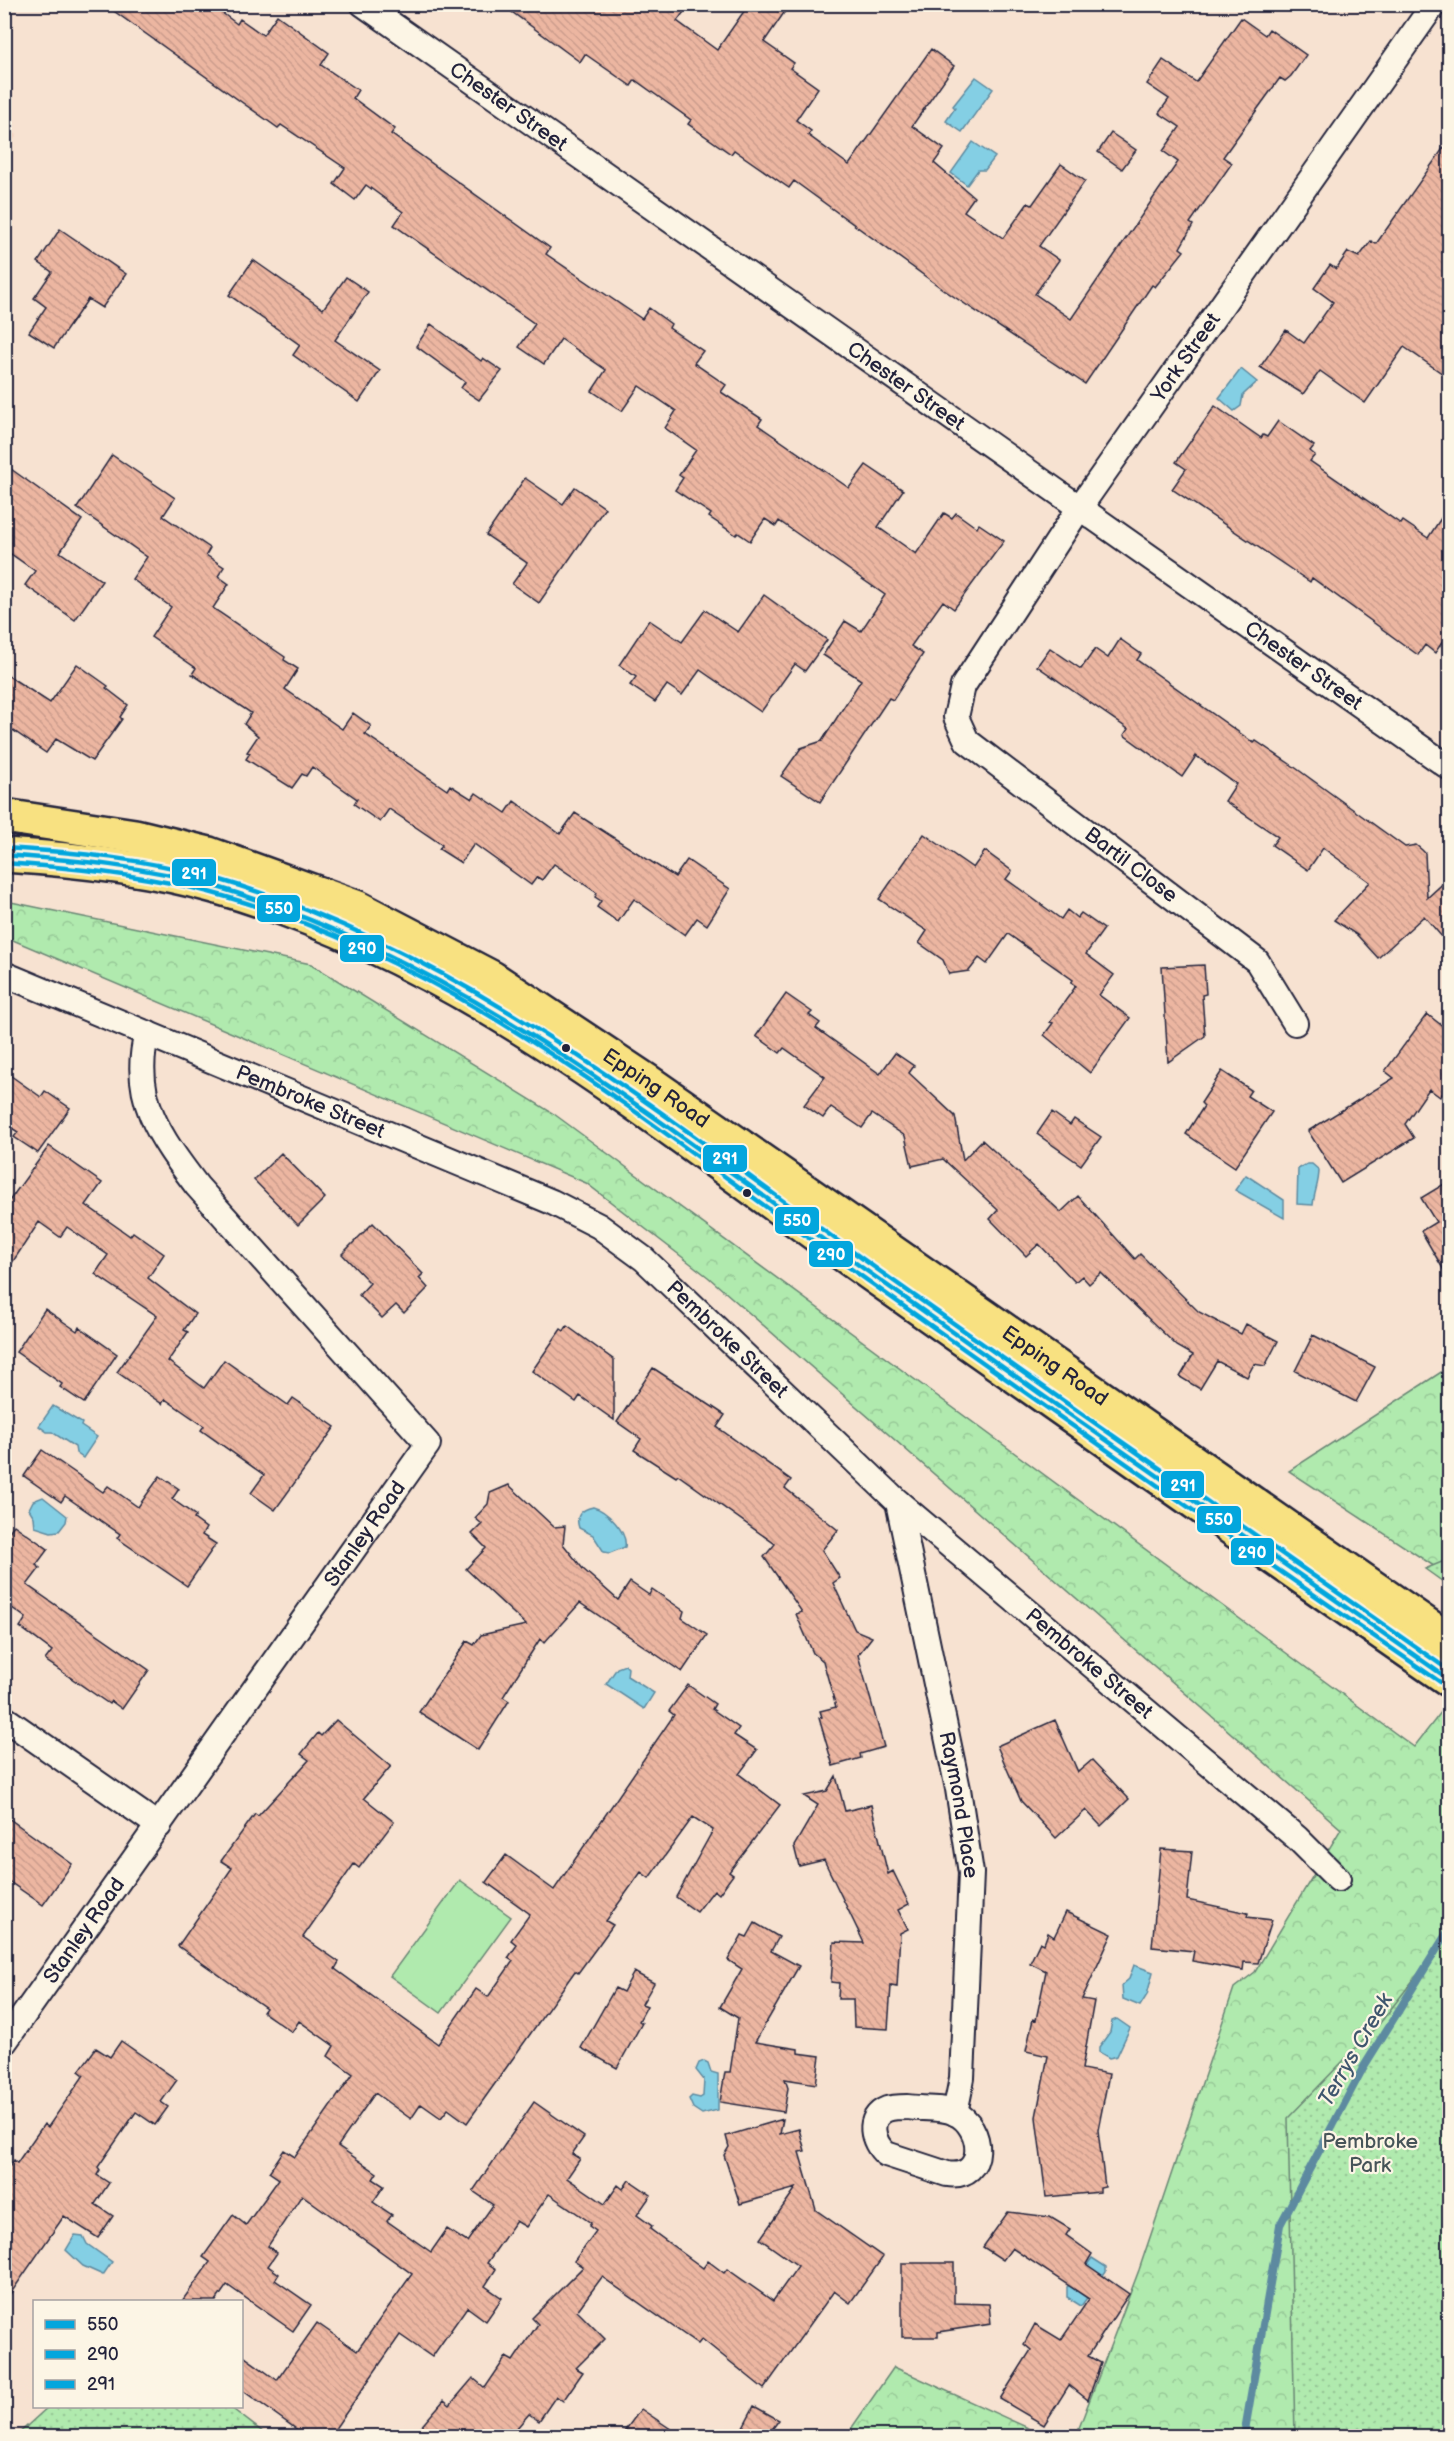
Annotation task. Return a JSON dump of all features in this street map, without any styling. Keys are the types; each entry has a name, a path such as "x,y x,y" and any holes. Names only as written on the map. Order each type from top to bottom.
{"main road":[{"name":"Epping Road","path":"4,816 135,836 209,854 356,908 492,978 647,1081 1449,1641"},
{"name":"Epping Road","path":"4,855 122,868 212,885 342,932 437,978 594,1077 1445,1677"}],"street":[{"name":"Chester Street","path":"363,4 1449,768"},
{"name":"York Street","path":"956,717 963,686 1080,507 1434,4"},
{"name":"Bartil Close","path":"956,717 967,741 1257,961 1295,1023"},
{"name":"Pembroke Street","path":"4,974 552,1202 599,1226 644,1259 898,1502 1297,1838 1338,1879"},
{"name":"Stanley Road","path":"4,2043 428,1444 197,1186 168,1147 157,1127 140,1077 141,1056 147,1033"},
{"name":"Raymond Place","path":"898,1502 958,1789 971,1873 962,2078 955,2113"},
{"path":"4,1718 159,1826"}],"shaded area":[{"path":"5,127 17,135 5,153"}],"green space":[{"path":"6,901 311,964 554,1114 1414,1747 1449,1702 1449,2436 1076,2436 1139,2270 1234,1988 1255,1972 1341,1829 708,1277 586,1183 8,938"},
{"path":"1449,1367 1449,1576 1289,1471"},
{"path":"1450,1559 1449,1586 1425,1569"},
{"path":"460,1880 511,1917 441,2013 390,1976"},
{"name":"Pembroke Park","path":"1449,1934 1449,2436 1295,2436 1288,2118 1380,2023"},
{"path":"894,2367 1046,2436 846,2436"},
{"path":"47,2408 231,2408 268,2436 16,2436"}],"water":[{"path":"976,77 993,89 962,132 946,121 955,108 953,106"},
{"path":"973,142 995,157 985,170 978,170 967,185 951,173"},
{"path":"1241,369 1257,382 1243,395 1241,406 1234,411 1219,398"},
{"path":"1312,1164 1319,1170 1313,1205 1297,1204 1298,1169"},
{"path":"1246,1175 1284,1200 1284,1218 1235,1190"},
{"path":"53,1406 82,1423 81,1426 97,1437 83,1458 76,1453 75,1447 39,1426"},
{"path":"43,1497 67,1516 66,1522 59,1531 51,1532 35,1527 34,1517 29,1509 33,1501"},
{"path":"593,1507 604,1512 615,1522 623,1535 625,1547 610,1553 604,1552 593,1535 579,1528 580,1514"},
{"path":"625,1665 628,1668 627,1676 654,1693 644,1709 606,1684 617,1668"},
{"path":"1134,1965 1153,1972 1147,1995 1140,2006 1123,1999 1122,1985 1129,1979"},
{"path":"1117,2019 1130,2028 1117,2056 1109,2058 1099,2052 1099,2047 1110,2032 1112,2021"},
{"path":"704,2061 708,2063 711,2072 718,2074 718,2110 702,2114 693,2108 689,2099 692,2096 700,2098 703,2096 704,2080 696,2070 699,2063"},
{"path":"75,2235 83,2236 87,2244 112,2262 103,2275 83,2266 66,2250"},
{"path":"1092,2258 1106,2267 1106,2272 1081,2306 1067,2297 1067,2287 1074,2282"}],"building":[{"path":"104,4 210,4 237,24 240,19 263,35 277,15 329,53 321,65 358,90 353,98 395,129 391,134 550,248 546,254 642,319 649,308 671,324 669,328 703,351 694,363 726,385 721,392 762,419 758,425 849,488 866,465 903,490 878,527 916,554 944,513 952,518 956,513 977,528 979,524 1004,541 954,609 943,601 911,646 923,654 893,700 889,698 820,802 781,776 801,748 822,741 861,680 823,655 845,621 861,631 885,595 779,521 776,526 765,519 750,541 738,533 736,535 709,517 711,514 675,490 683,478 679,475 696,450 665,428 676,411 639,386 622,411 592,391 606,370 561,339 544,364 519,347 535,324 394,225 403,212 366,185 355,200 334,184 345,168 281,125 278,128"},
{"path":"501,4 690,4 677,21 717,50 749,4 790,4 764,42 794,63 790,68 818,88 796,120 811,131 808,135 849,165 931,49 954,66 912,126 944,149 934,163 974,197 964,211 1003,238 1028,203 1032,205 1061,164 1085,181 1039,246 1059,260 1035,294 1071,319 1178,162 1163,151 1180,127 1159,113 1169,99 1147,84 1163,60 1196,82 1241,18 1265,35 1269,29 1306,55 1291,76 1285,81 1280,78 1223,157 1232,163 1190,223 1193,225 1180,248 1184,251 1155,287 1152,285 1085,384 944,290 794,181 789,188 734,150 731,154 688,124 691,120 635,80 631,86 585,54 580,62"},
{"path":"1111,133 1136,150 1122,169 1098,152"},
{"path":"1449,140 1449,378 1404,347 1365,403 1320,371 1303,394 1260,367 1286,330 1304,343 1333,302 1314,288 1330,265 1336,269 1348,252 1359,257 1371,241 1376,244"},
{"path":"60,229 126,274 102,308 88,299 54,348 29,332 46,307 34,298 52,272 38,262"},
{"path":"253,260 323,309 346,277 368,292 335,340 380,371 359,402 293,355 300,345 229,295"},
{"path":"431,324 481,361 483,358 502,371 479,400 461,388 465,382 416,346"},
{"path":"1215,406 1261,438 1263,435 1267,437 1278,421 1314,446 1310,451 1315,455 1310,461 1401,524 1403,521 1428,538 1449,506 1449,632 1435,653 1425,645 1418,655 1312,578 1310,582 1172,489 1186,469 1176,462"},
{"path":"112,455 175,498 163,516 210,548 206,555 224,567 218,576 229,584 213,608 285,657 284,660 298,669 285,689 342,729 353,713 371,726 365,734 447,790 450,785 472,799 476,793 506,813 514,801 560,834 575,813 675,877 687,860 730,889 707,925 697,918 685,935 634,899 618,922 597,907 601,901 595,897 597,893 554,864 542,880 537,877 531,885 474,844 461,863 439,849 442,845 389,809 380,822 354,804 357,799 312,767 306,776 302,774 292,788 246,759 250,753 247,752 258,736 244,724 251,713 192,674 196,668 151,637 171,607 132,579 147,557 77,508"},
{"path":"4,464 82,520 60,552 102,581 75,620 25,585 35,571 4,549"},
{"path":"525,478 563,504 575,487 605,508 539,603 512,584 527,563 486,535"},
{"path":"764,595 827,640 805,671 795,664 761,712 700,670 682,695 667,685 655,702 630,685 636,677 619,665 649,620 682,642 705,610 738,632"},
{"path":"1120,639 1141,654 1137,660 1254,743 1256,741 1293,766 1405,847 1416,845 1422,850 1425,853 1427,898 1449,878 1449,945 1424,916 1378,958 1357,935 1334,920 1370,882 1323,848 1308,870 1272,845 1278,837 1225,801 1236,784 1196,756 1182,777 1124,735 1128,729 1037,666 1050,648 1081,669 1095,649 1108,658"},
{"path":"77,664 108,686 106,688 128,705 120,717 122,719 92,761 56,739 46,753 4,724 4,673 50,703"},
{"path":"924,834 973,868 985,851 1012,871 1006,879 1061,919 1067,910 1077,918 1081,913 1104,929 1086,954 1114,975 1099,995 1130,1018 1090,1073 1044,1035 1053,1023 1050,1022 1076,986 1071,983 1073,980 1008,934 987,964 979,958 969,971 949,974 943,960 919,943 927,931 879,899"},
{"path":"1204,965 1206,994 1202,995 1205,1036 1168,1062 1162,967"},
{"path":"786,994 812,1012 809,1015 820,1023 816,1028 880,1074 895,1053 914,1066 909,1073 955,1116 963,1160 982,1140 1061,1212 1078,1196 1135,1259 1140,1254 1199,1312 1241,1334 1246,1324 1278,1341 1265,1366 1254,1364 1247,1377 1217,1361 1200,1389 1180,1377 1193,1355 1177,1346 1101,1273 1089,1284 1082,1276 1075,1282 1039,1244 1026,1256 990,1219 998,1210 943,1159 912,1166 905,1136 872,1114 862,1128 831,1107 823,1118 804,1105 825,1077 784,1048 780,1053 756,1036"},
{"path":"1427,1014 1449,1031 1449,1084 1440,1097 1429,1089 1405,1124 1414,1138 1341,1183 1308,1131 1394,1078 1385,1071"},
{"path":"4,1071 41,1097 45,1091 70,1108 38,1153 14,1137 18,1132 4,1123"},
{"path":"1222,1071 1251,1090 1247,1096 1272,1112 1235,1167 1186,1134 1204,1106 1201,1103"},
{"path":"1052,1112 1070,1125 1074,1119 1101,1137 1081,1165 1037,1134"},
{"path":"49,1146 102,1183 86,1205 130,1236 133,1232 164,1254 148,1278 195,1314 184,1330 188,1332 168,1361 204,1388 224,1360 288,1405 293,1398 335,1427 275,1510 251,1493 264,1475 201,1430 204,1426 165,1399 162,1404 117,1372 157,1316 95,1274 108,1255 67,1227 60,1237 39,1222 4,1275 4,1208"},
{"path":"281,1153 325,1198 298,1225 254,1180"},
{"path":"1449,1181 1449,1279 1421,1231 1436,1222 1421,1198"},
{"path":"373,1223 423,1274 419,1278 428,1288 404,1313 396,1305 382,1318 359,1295 370,1283 342,1254"},
{"path":"45,1309 77,1331 79,1327 117,1354 84,1403 60,1387 62,1384 16,1352"},
{"path":"567,1326 614,1360 614,1420 580,1396 576,1402 532,1371 561,1329 564,1331"},
{"path":"1313,1335 1375,1367 1356,1402 1295,1371"},
{"path":"653,1368 725,1415 717,1427 791,1480 785,1488 838,1530 822,1550 840,1578 833,1583 855,1630 872,1637 858,1655 884,1747 860,1754 861,1758 833,1766 819,1718 822,1717 820,1711 836,1707 823,1661 813,1653 796,1614 802,1612 764,1557 775,1544 678,1475 676,1477 634,1450 641,1439 617,1422"},
{"path":"42,1450 103,1492 108,1486 138,1507 160,1476 179,1489 172,1499 196,1516 194,1519 206,1528 202,1535 216,1544 187,1586 117,1538 120,1534 65,1496 61,1502 24,1476"},
{"path":"509,1485 554,1527 565,1526 563,1544 583,1569 618,1600 630,1582 649,1595 652,1589 684,1611 682,1618 707,1635 682,1672 580,1603 544,1643 540,1639 503,1697 509,1701 478,1750 419,1712 467,1641 474,1645 481,1635 526,1625 466,1569 486,1548 472,1534 482,1524 475,1518 488,1504 490,1493"},
{"path":"14,1525 48,1549 36,1565 40,1568 27,1585 149,1670 122,1709 111,1701 109,1704 45,1660 52,1651 20,1627 26,1618 12,1608 4,1618 4,1538"},
{"path":"688,1685 715,1704 712,1709 739,1728 734,1735 757,1750 739,1774 780,1805 729,1872 733,1875 719,1894 714,1890 697,1912 676,1897 713,1830 693,1817 649,1878 641,1872 606,1921 613,1925 578,1973 575,1971 467,2123 448,2109 441,2118 421,2104 411,2119 375,2093 338,2146 377,2173 373,2179 384,2186 373,2202 392,2215 387,2221 431,2252 447,2229 467,2242 493,2205 473,2191 534,2102 584,2137 572,2154 580,2159 567,2178 605,2204 618,2185 623,2189 629,2180 651,2195 637,2215 652,2226 650,2229 703,2268 708,2261 724,2273 727,2269 773,2301 798,2266 760,2239 796,2188 740,2204 724,2155 729,2147 726,2136 783,2119 780,2134 799,2129 805,2151 799,2152 816,2210 883,2257 850,2303 834,2291 764,2389 702,2339 698,2344 602,2277 577,2311 605,2339 576,2368 583,2372 563,2401 556,2396 539,2421 529,2414 510,2436 413,2436 444,2400 450,2405 473,2378 485,2388 506,2357 513,2361 538,2324 532,2318 583,2267 574,2261 596,2231 589,2226 591,2223 549,2194 526,2227 516,2221 487,2263 496,2269 485,2286 502,2298 486,2321 467,2307 432,2357 400,2335 330,2436 306,2436 243,2391 243,2356 277,2380 317,2323 357,2351 412,2274 302,2195 268,2246 277,2253 268,2266 279,2274 275,2280 311,2305 293,2331 227,2285 217,2300 183,2300 210,2262 203,2257 233,2215 246,2225 279,2179 269,2172 284,2150 295,2157 353,2074 328,2056 334,2046 299,2021 292,2032 263,2012 266,2008 178,1946 232,1868 221,1861 255,1814 258,1816 309,1760 301,1754 318,1733 321,1736 336,1720 391,1766 364,1798 394,1822 359,1868 354,1864 303,1937 339,1962 335,1969 438,2044 476,1989 488,1997 513,1961 508,1958 517,1945 511,1940 530,1914 486,1882 506,1855 554,1890 674,1715 669,1711"},
{"path":"1055,1720 1078,1772 1092,1760 1129,1799 1101,1826 1086,1810 1056,1838 1021,1801 997,1746"},
{"path":"836,1776 845,1811 871,1805 888,1874 893,1871 909,1904 898,1910 908,1929 900,1933 897,1987 891,1986 888,2029 854,2027 853,1999 838,1999 839,1983 831,1982 834,1942 864,1943 824,1860 799,1866 794,1846 818,1805 804,1796 827,1791"},
{"path":"4,1815 72,1864 43,1905 4,1878"},
{"path":"1161,1849 1192,1851 1187,1900 1248,1913 1247,1917 1272,1920 1258,1963 1244,1962 1243,1970 1192,1961 1194,1951 1152,1947"},
{"path":"1066,1912 1112,1934 1082,1999 1094,2001 1082,2069 1109,2074 1098,2130 1105,2187 1100,2188 1100,2192 1046,2197 1036,2117 1048,2056 1026,2051 1033,2019 1036,2020 1046,1971 1030,1963 1040,1942 1044,1944 1048,1933 1054,1937"},
{"path":"755,1923 779,1937 771,1951 799,1966 755,2042 798,2049 798,2053 820,2056 816,2084 785,2079 788,2088 784,2112 720,2102 725,2072 730,2072 738,2018 720,2007 742,1969 728,1960 742,1935 747,1937"},
{"path":"634,1972 654,1983 642,2004 647,2006 639,2021 642,2023 617,2068 581,2048 615,1988 623,1992"},
{"path":"121,2041 177,2080 161,2102 168,2107 155,2125 136,2112 98,2167 100,2170 97,2175 109,2183 95,2204 113,2216 98,2238 64,2216 4,2303 4,2174 14,2160 17,2163 44,2124 48,2127 84,2075 79,2071 96,2048 110,2057"},
{"path":"1008,2212 1050,2217 1070,2229 1066,2235 1092,2254 1086,2264 1129,2294 1088,2356 1101,2363 1088,2400 1069,2385 1044,2425 1000,2399 1031,2350 1024,2344 1035,2324 1061,2340 1089,2299 1012,2248 1003,2260 983,2247"},
{"path":"902,2263 954,2263 954,2303 989,2304 991,2324 938,2332 938,2337 902,2337"},
{"path":"754,2406 779,2420 767,2436 759,2436 743,2427"},
{"path":"641,2409 681,2436 621,2436"}],"waterway":[{"name":"Terrys Creek","path":"1244,2436 1280,2225 1363,2068 1450,1928"}],"transit line":[{"name":"291","path":"5,848 110,857 214,878 306,910 395,949 480,995 563,1046 644,1101 881,1272 1450,1671"},
{"name":"550","path":"4,855 136,869 214,886 305,918 393,957 477,1003 559,1053 639,1107 1017,1378 1450,1680"},
{"name":"290","path":"4,863 97,871 189,887 284,916 375,954 463,1000 548,1052 630,1108 871,1283 1446,1686"}]}
